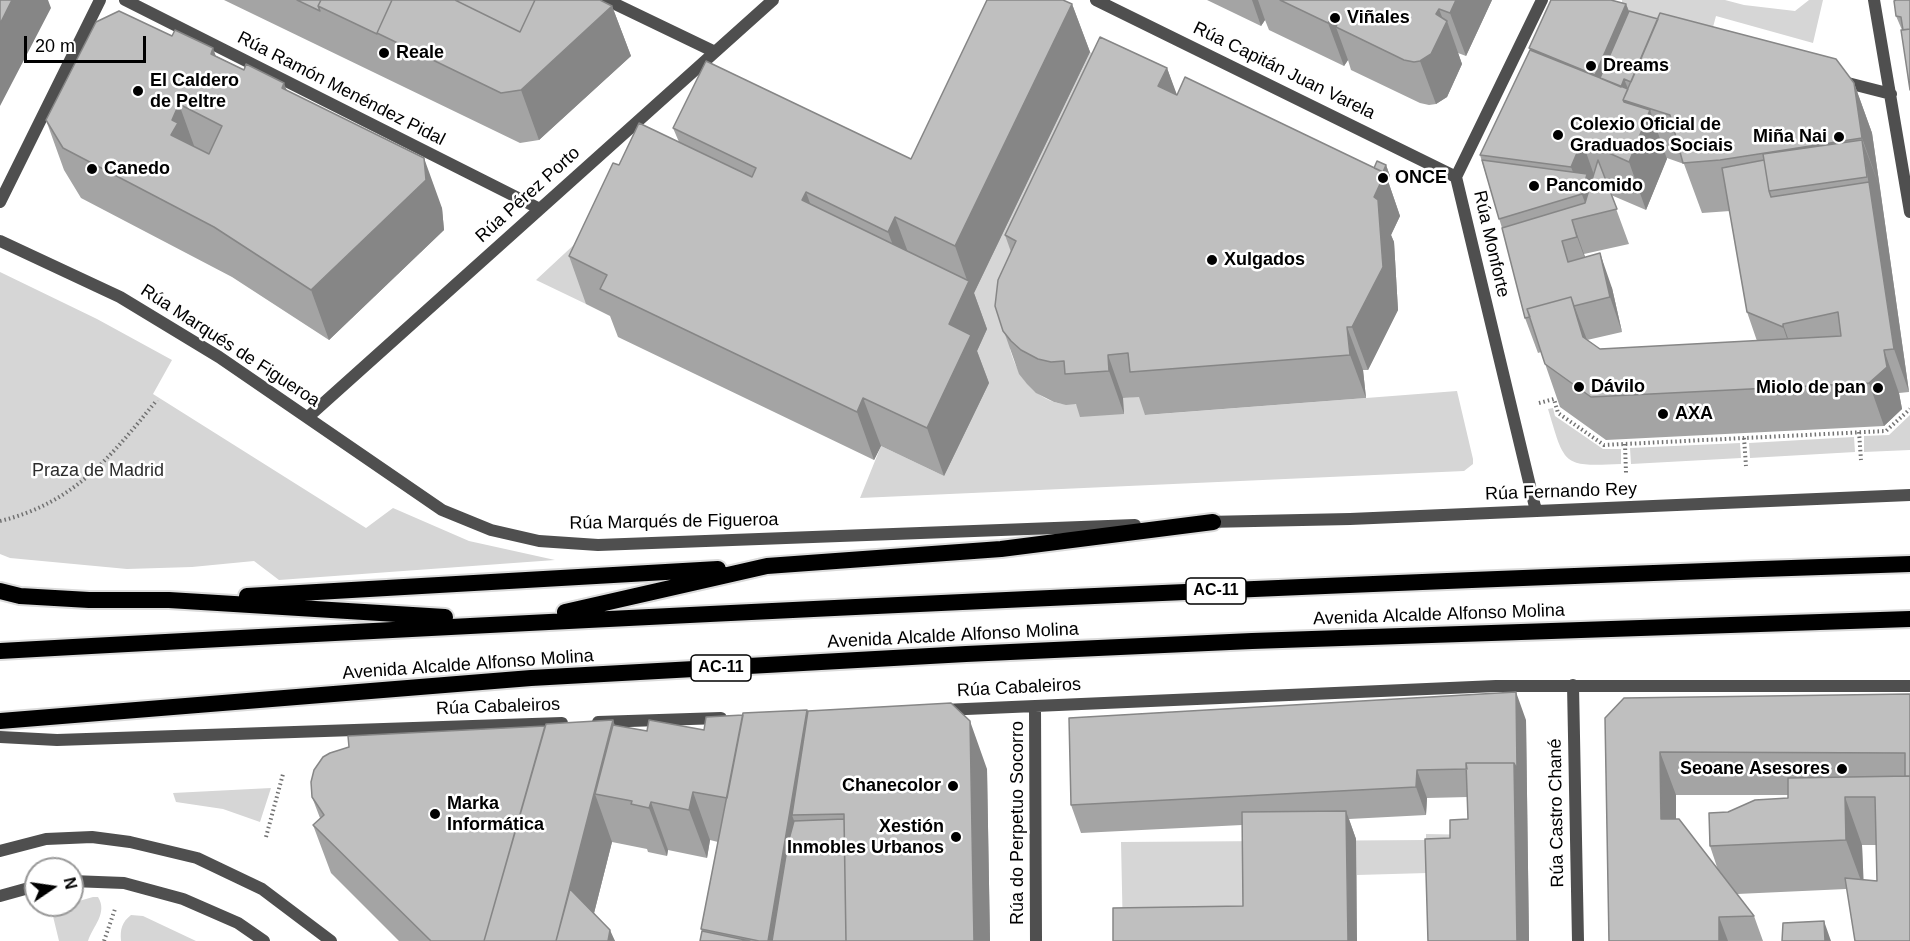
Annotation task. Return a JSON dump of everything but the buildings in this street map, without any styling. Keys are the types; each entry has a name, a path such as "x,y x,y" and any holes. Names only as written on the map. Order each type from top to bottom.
{"highway":[{"path":"0,591 20,596 89,600 170,600 767,566 1001,549 1213,522"},
{"name":"Avenida Alcalde Alfonso Molina","path":"0,651 524,622 1561,575 1909,564"},
{"path":"170,600 524,622 767,566"},
{"name":"Avenida Alcalde Alfonso Molina","path":"0,721 531,678 966,654 1252,641 1909,619"}],"street":[{"path":"0,201 100,0"},
{"name":"Rúa Ramón Menéndez Pidal","path":"125,0 540,209"},
{"path":"607,0 715,52"},
{"name":"Rúa Pérez Porto","path":"308,417 773,0"},
{"name":"Rúa Capitán Juan Varela","path":"1096,0 1456,177"},
{"path":"1874,0 1910,212"},
{"name":"Rúa Monforte","path":"1536,511 1456,177 1543,4"},
{"path":"1828,78 1891,94"},
{"name":"Rúa Marqués de Figueroa","path":"0,241 120,297 219,357 442,510 490,530 539,541 598,545 1213,522"},
{"name":"Rúa Fernando Rey","path":"1213,522 1910,495"},
{"path":"1573,685 1910,686"},
{"name":"Rúa Cabaleiros","path":"936,710 1472,687 1573,685"},
{"name":"Rúa Castro Chané","path":"1573,685 1578,941"},
{"name":"Rúa do Perpetuo Socorro","path":"1035,706 1036,941"},
{"name":"Rúa Cabaleiros","path":"0,737 57,740 736,717"},
{"path":"0,851 46,839 92,837 130,842 197,858 262,889 331,941"},
{"path":"84,881 124,883 183,899 238,923 264,941"},
{"path":"0,896 24,889"}],"path":[{"path":"1538,403 1554,399 1558,413 1604,444 1886,431 1910,408"},
{"path":"0,521 25,515 66,494 102,465 157,400"},
{"path":"1859,432 1861,460"},
{"path":"1744,438 1746,466"},
{"path":"1625,444 1626,473"},
{"path":"266,837 284,774"},
{"path":"104,941 118,900"}],"green space":[{"path":"1622,0 1725,0 1744,5 1795,11 1809,0 1823,0 1813,43 1716,16 1710,38 1622,14"},
{"path":"1090,52 1121,68 1010,349 1020,374 1031,388 1054,402 1078,404 1124,414 1123,398 1144,396 1146,415 1457,391 1473,464 1464,471 860,498 881,446 944,476 973,294"},
{"path":"678,148 586,304 536,280"},
{"name":"Praza de Madrid","path":"0,272 97,319 172,360 153,394 366,528 393,508 469,541 555,560 279,580 254,561 192,567 127,569 10,558 0,554"},
{"path":"1553,408 1555,416 1603,449 1621,449 1621,464 1587,465 1569,459 1558,442 1548,409"},
{"path":"1910,415 1910,450 1864,452 1864,436 1889,435"},
{"path":"1854,437 1855,452 1750,458 1749,443"},
{"path":"1740,443 1741,458 1631,464 1630,448"},
{"path":"271,788 260,822 223,809 176,802 173,793"},
{"path":"1426,834 1480,835 1463,872 1357,875 1357,941 1253,941 1123,936 1121,842 1426,840"},
{"path":"98,897 101,903 101,914 88,941 59,941 53,917 84,917 84,900"},
{"path":"131,915 143,916 196,941 121,941 122,926"}],"place":[{"name":"Viñales","path":"1335,18"},
{"name":"Reale","path":"384,53"},
{"name":"Dreams","path":"1591,66"},
{"name":"El Caldero de Peltre","path":"138,91"},
{"name":"Colexio Oficial de Graduados Sociais","path":"1558,135"},
{"name":"Miña Nai","path":"1839,137"},
{"name":"Canedo","path":"92,169"},
{"name":"ONCE","path":"1383,178"},
{"name":"Pancomido","path":"1534,186"},
{"name":"Xulgados","path":"1212,260"},
{"name":"Dávilo","path":"1579,387"},
{"name":"Miolo de pan","path":"1878,388"},
{"name":"AXA","path":"1663,414"},
{"name":"Seoane Asesores","path":"1842,769"},
{"name":"Chanecolor","path":"953,786"},
{"name":"Marka Informática","path":"435,814"},
{"name":"Xestión Inmobles Urbanos","path":"956,837"}]}
